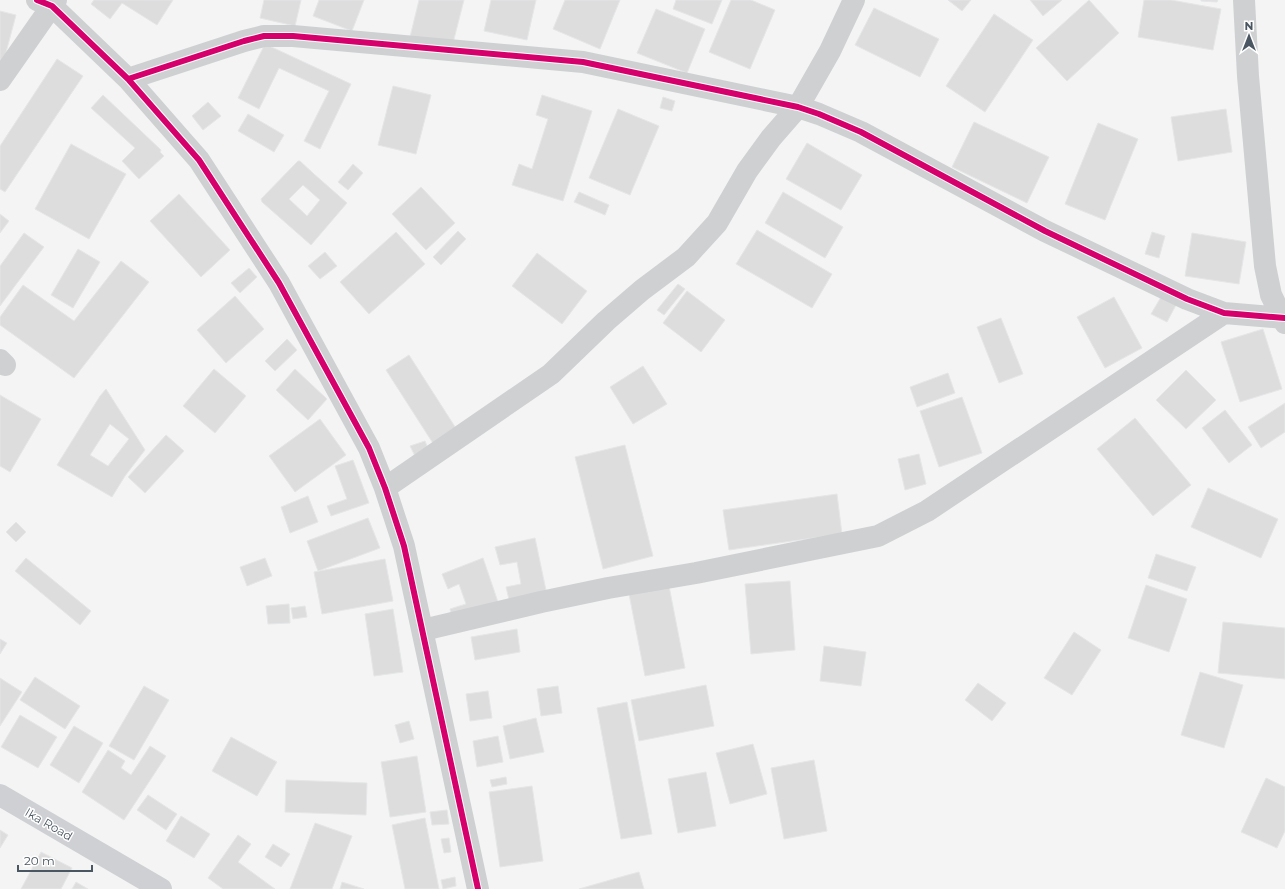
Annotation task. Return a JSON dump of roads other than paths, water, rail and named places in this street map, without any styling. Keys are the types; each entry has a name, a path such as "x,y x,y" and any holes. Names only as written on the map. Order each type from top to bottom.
{"street":[{"path":"385,488 550,374 606,321 642,290 686,257 716,223 747,171 771,138 798,107 830,51 854,0"},
{"path":"1244,0 1248,76 1264,266 1271,295 1284,319"},
{"path":"0,80 48,2 128,79 199,160 279,283 369,448 385,488 404,546 478,889"},
{"path":"128,79 244,40 264,36 293,36 583,62 798,107 819,114 861,132 1058,238 1187,299 1224,313 1284,319"},
{"path":"423,630 608,588 703,571 878,536 927,511 1224,313"},
{"name":"Ika Road","path":"0,795 161,889"}]}
